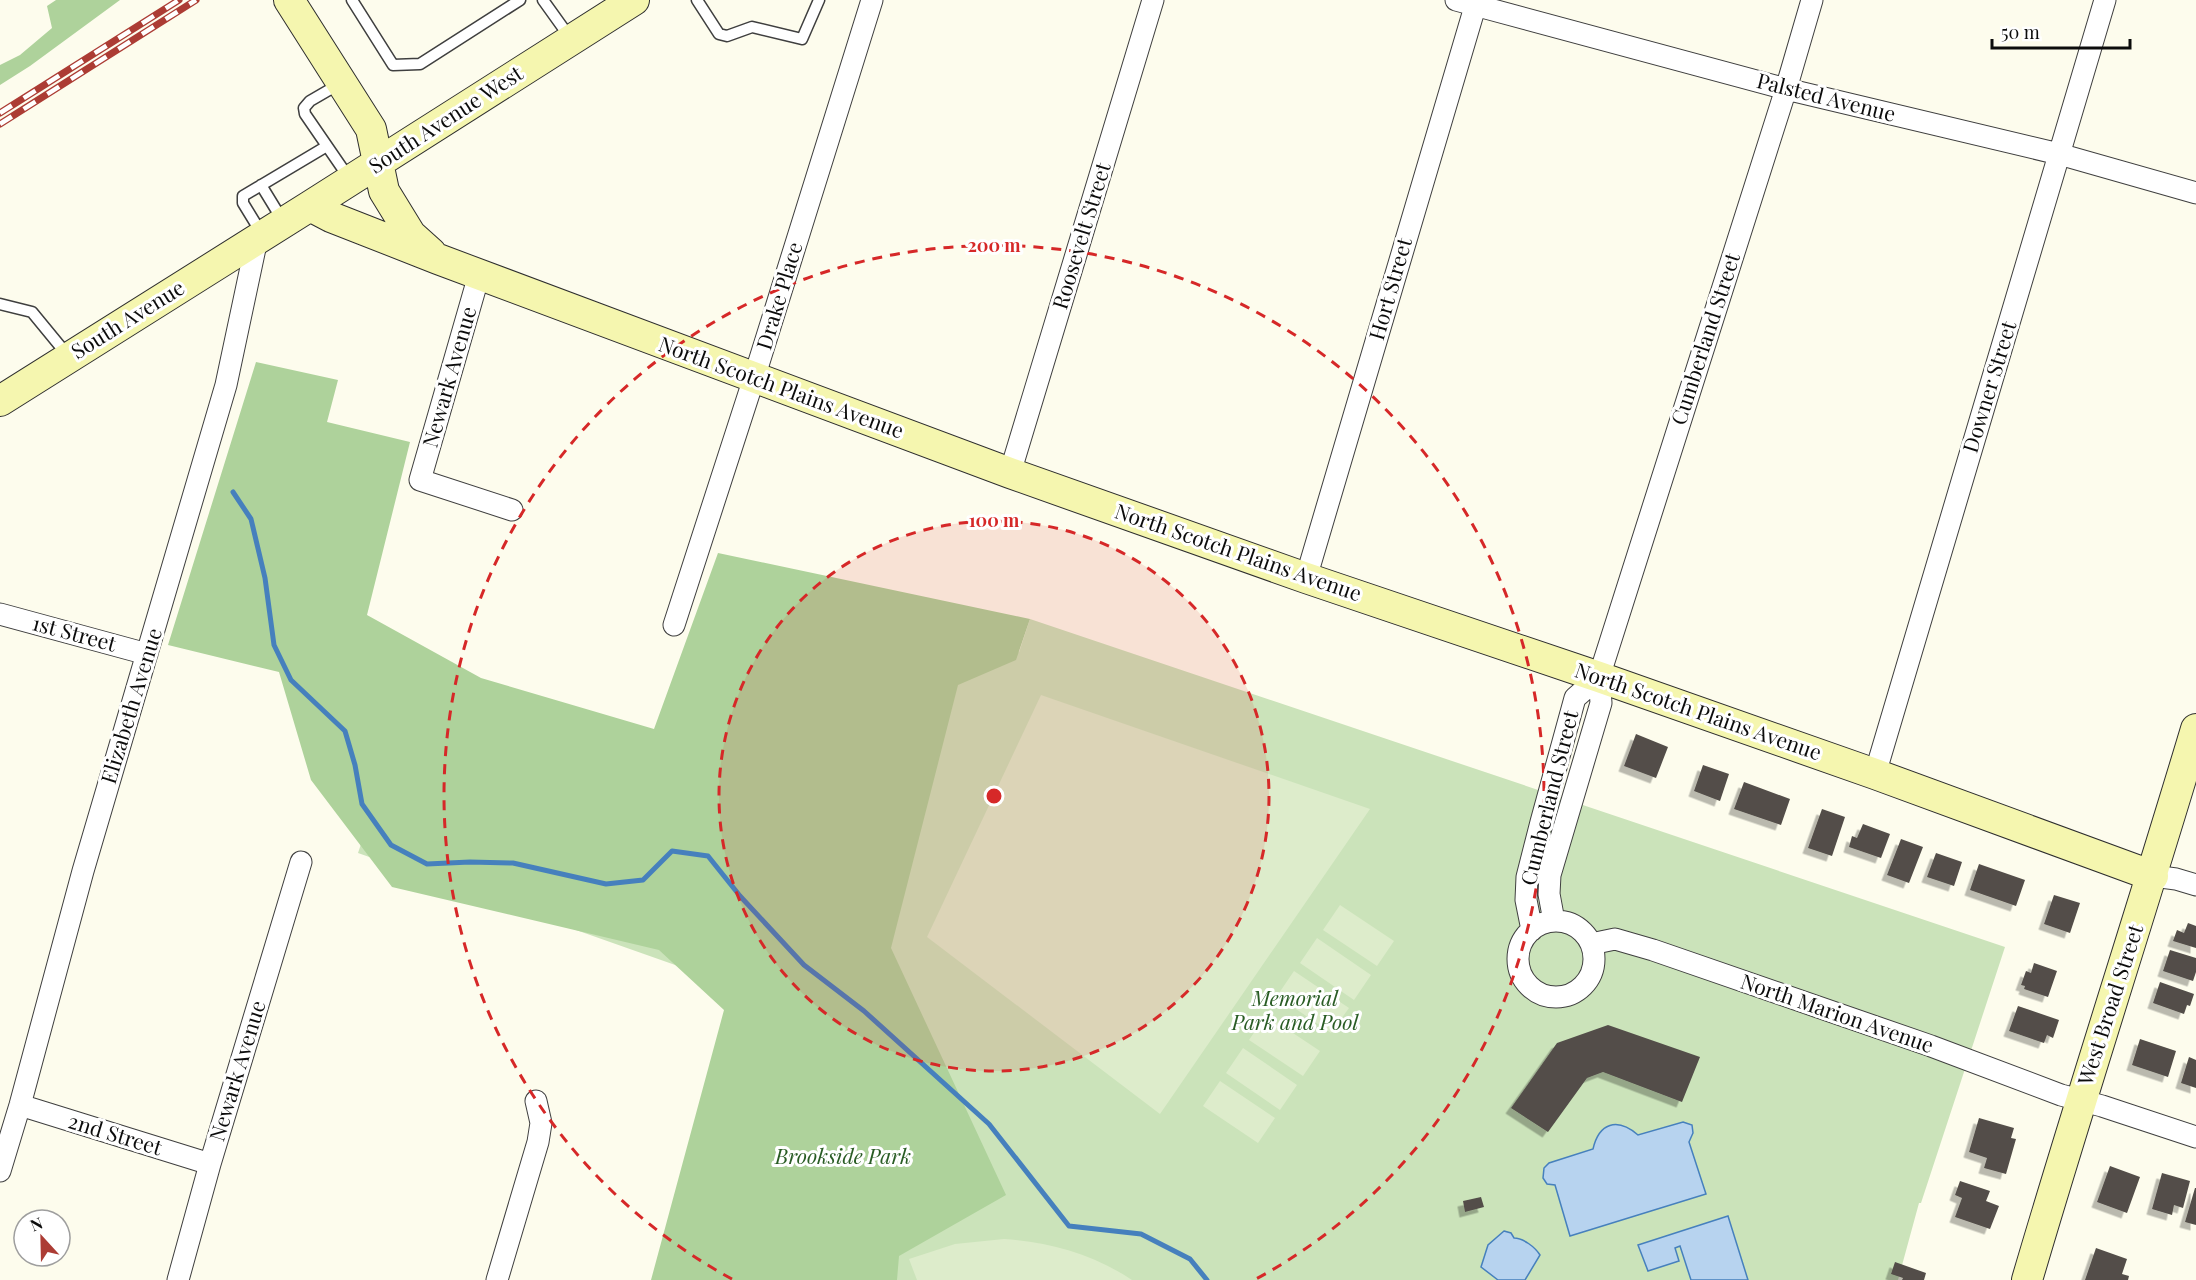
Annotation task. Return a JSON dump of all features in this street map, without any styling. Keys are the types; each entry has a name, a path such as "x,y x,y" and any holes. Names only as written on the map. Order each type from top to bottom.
{"street":[{"name":"South Avenue West","path":"268,232 634,0"},
{"name":"Drake Place","path":"674,625 872,0"},
{"name":"Roosevelt Street","path":"1010,472 1153,0"},
{"name":"Cumberland Street","path":"1554,921 1549,894 1550,875 1601,703 1599,676 1786,89 1812,0"},
{"name":"Downer Street","path":"1875,774 2105,0"},
{"name":"Palsted Avenue","path":"1469,2 1786,89 2059,154 2196,193"},
{"name":"Hort Street","path":"1306,578 1469,2"},
{"name":"North Scotch Plains Avenue","path":"295,4 371,129 384,191 411,235 438,259 1010,472 1306,578 1599,676 2153,876"},
{"path":"310,206 438,259"},
{"name":"South Avenue","path":"0,401 268,232"},
{"name":"Elizabeth Avenue","path":"0,1171 20,1105 82,871 226,386 268,232"},
{"name":"Newark Avenue","path":"479,274 420,480 512,510"},
{"name":"1st Street","path":"0,614 147,654"},
{"name":"Cumberland Street","path":"1532,930 1526,900 1527,877 1541,822 1575,698 1599,676"},
{"name":"West Broad Street","path":"2027,1280 2080,1101 2153,876 2196,729"},
{"name":"Newark Avenue","path":"178,1280 210,1164 301,862"},
{"path":"2153,876 2196,885"},
{"path":"1554,921 1577,927 1591,944 1594,956 1593,968 1584,984 1570,995 1558,997 1546,996 1530,987 1520,972 1518,960 1524,939 1532,930 1554,921"},
{"name":"North Marion Avenue","path":"1591,944 1615,939 1653,950 1931,1046 2080,1101 2196,1137"},
{"path":"497,1280 538,1142 541,1123 536,1101"},
{"name":"2nd Street","path":"20,1105 210,1164"}],"lane":[{"path":"352,0 393,65 420,64 520,0"},
{"path":"543,0 571,40"},
{"path":"697,0 719,34 728,36 753,27 802,39 819,0"},
{"path":"341,83 310,101 304,108 305,114 350,181"},
{"path":"268,232 242,200 243,196 327,146"},
{"path":"261,185 268,232"},
{"path":"0,304 32,312 69,357"}],"green space":[{"path":"56,0 120,0 30,66 0,85 0,65 20,55 52,28 47,6"},
{"name":"Brookside Park","path":"256,362 338,380 327,422 410,442 367,615 481,678 654,729 718,553 1030,619 1016,660 958,685 891,948 1006,1195 899,1256 897,1280 651,1280 724,1010 659,950 392,887 311,780 279,672 168,645"},
{"name":"Memorial Park and Pool","path":"1030,619 2005,947 1921,1203 1919,1203 1898,1280 678,1280 763,996 358,853 418,675 654,743 1019,652"},
{"path":"1041,695 1370,809 1160,1114 927,937"},
{"path":"1340,905 1394,941 1377,966 1323,930"},
{"path":"1317,938 1371,975 1354,1000 1300,963"},
{"path":"1294,971 1349,1008 1331,1033 1277,996"},
{"path":"1266,1015 1320,1051 1303,1076 1249,1040"},
{"path":"1243,1048 1297,1085 1280,1110 1226,1073"},
{"path":"1220,1081 1275,1118 1258,1143 1203,1106"},
{"path":"1004,1239 1038,1243 1071,1251 1102,1263 1132,1280 917,1280 909,1259 955,1244"}],"water":[{"path":"1683,1122 1692,1125 1693,1133 1689,1142 1706,1194 1570,1236 1555,1185 1547,1184 1543,1178 1544,1168 1549,1163 1593,1149 1600,1133 1604,1128 1610,1126 1623,1126 1638,1135"},
{"path":"1728,1216 1748,1280 1691,1280 1680,1246 1675,1248 1679,1261 1648,1271 1638,1245"},
{"path":"1504,1231 1529,1244 1540,1255 1525,1280 1498,1280 1481,1267 1488,1245"}],"building":[{"path":"1636,734 1668,747 1656,778 1624,766"},
{"path":"1703,765 1729,774 1720,801 1694,791"},
{"path":"1744,782 1790,799 1781,825 1734,809"},
{"path":"1822,809 1845,817 1832,856 1808,848"},
{"path":"1863,824 1890,834 1881,858 1849,847 1852,836 1857,838"},
{"path":"1901,839 1923,847 1909,883 1887,875"},
{"path":"1936,853 1962,862 1954,886 1927,877"},
{"path":"1979,864 2025,880 2016,906 1970,890"},
{"path":"2054,895 2080,903 2070,933 2044,924"},
{"path":"2188,923 2196,926 2196,948 2173,941 2177,930 2184,933"},
{"path":"2170,950 2196,958 2196,972 2193,981 2163,971"},
{"path":"2034,963 2057,971 2048,997 2024,989 2025,986 2021,985 2026,971 2031,973"},
{"path":"2160,982 2194,994 2184,1014 2153,1003"},
{"path":"2018,1006 2059,1020 2053,1038 2047,1035 2044,1043 2009,1031"},
{"path":"1608,1025 1700,1057 1682,1102 1603,1072 1587,1078 1548,1132 1511,1108 1557,1043"},
{"path":"2140,1039 2176,1051 2168,1077 2132,1065"},
{"path":"2189,1057 2196,1060 2196,1088 2181,1083"},
{"path":"1979,1118 2014,1128 2011,1138 2016,1139 2006,1174 1984,1168 1987,1158 1969,1152"},
{"path":"2110,1166 2140,1177 2127,1213 2097,1202"},
{"path":"2162,1173 2190,1181 2183,1208 2174,1205 2172,1215 2152,1209"},
{"path":"1960,1181 1990,1191 1986,1201 1999,1206 1990,1229 1955,1217 1962,1198 1955,1195"},
{"path":"2196,1188 2196,1225 2185,1222"},
{"path":"1481,1197 1484,1207 1465,1212 1463,1201"},
{"path":"2096,1248 2127,1259 2122,1274 2129,1276 2128,1280 2085,1280"},
{"path":"1895,1262 1926,1273 1924,1280 1902,1280 1903,1278 1891,1274"}],"waterway":[{"path":"233,492 251,519 265,578 274,645 291,680 345,731 355,765 362,804 391,845 427,864 513,863 606,884 643,880 672,851 708,856 740,896 804,965 864,1011 989,1124 1069,1226 1141,1234 1190,1259 1207,1280"}],"railway":[{"path":"0,113 179,0"},
{"path":"0,124 196,0"}]}
